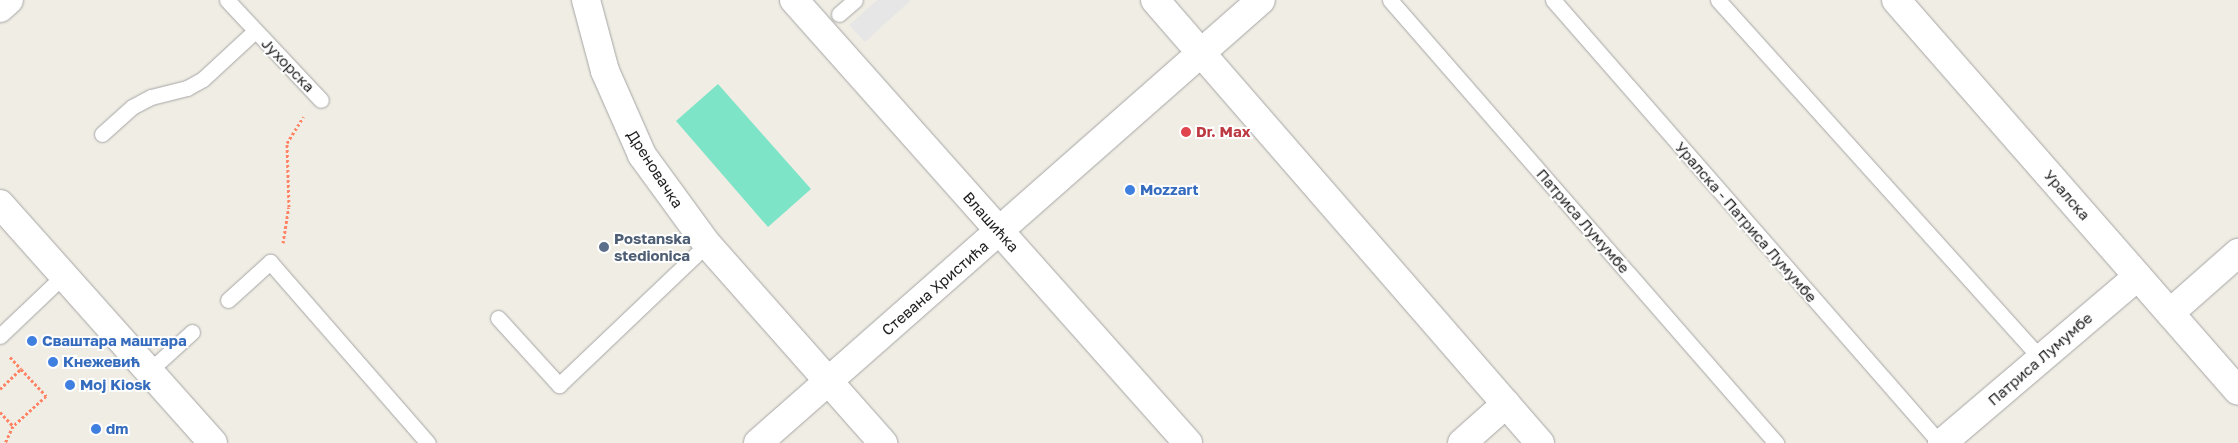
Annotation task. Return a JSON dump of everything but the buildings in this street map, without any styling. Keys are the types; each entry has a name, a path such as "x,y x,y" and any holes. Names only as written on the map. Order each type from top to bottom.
{"street":[{"path":"0,8 9,0"},
{"name":"Дреновачка","path":"586,0 606,71 627,126 642,155 707,244 827,382 883,443"},
{"name":"Влашићка","path":"794,0 1188,443"},
{"path":"1155,0 1540,443"},
{"name":"Стевана Христића","path":"758,443 1000,232 1261,0"},
{"name":"Уралска","path":"1896,0 2238,391"},
{"path":"0,204 213,443"},
{"path":"2170,313 2238,253"},
{"name":"Патриса Лумумбе","path":"1941,443 2138,276"},
{"path":"1462,443 1506,404"}],"lane":[{"name":"Јухорска","path":"227,0 321,100"},
{"path":"839,14 855,0"},
{"name":"Патриса Лумумбе","path":"1390,0 1776,443"},
{"name":"Уралска - Патриса Лумумбе","path":"1552,0 1941,443"},
{"path":"1718,0 2040,358"},
{"name":"Јухорска","path":"102,134 132,107 151,97 187,88 203,79 255,30"},
{"path":"498,318 559,384 707,244"},
{"path":"228,300 270,262 428,443"},
{"path":"0,336 64,275"},
{"path":"149,371 192,332"}],"path":[{"path":"270,262 284,240 286,232 289,207 287,143 298,122 321,100"},
{"path":"0,389 21,369 46,396 13,426 5,443"},
{"path":"0,412 13,426"}],"green space":[{"path":"718,84 811,189 768,227 676,121"}],"shaded area":[{"path":"877,0 911,0 865,42 849,25"}],"place":[{"name":"Dr. Max","path":"1186,132"},
{"name":"Mozzart","path":"1130,190"},
{"name":"Postanska stedionica","path":"604,247"},
{"name":"Сваштара маштара","path":"32,341"},
{"name":"Кнежевић","path":"53,362"},
{"name":"Moj Kiosk","path":"70,385"},
{"name":"dm","path":"96,429"}]}
